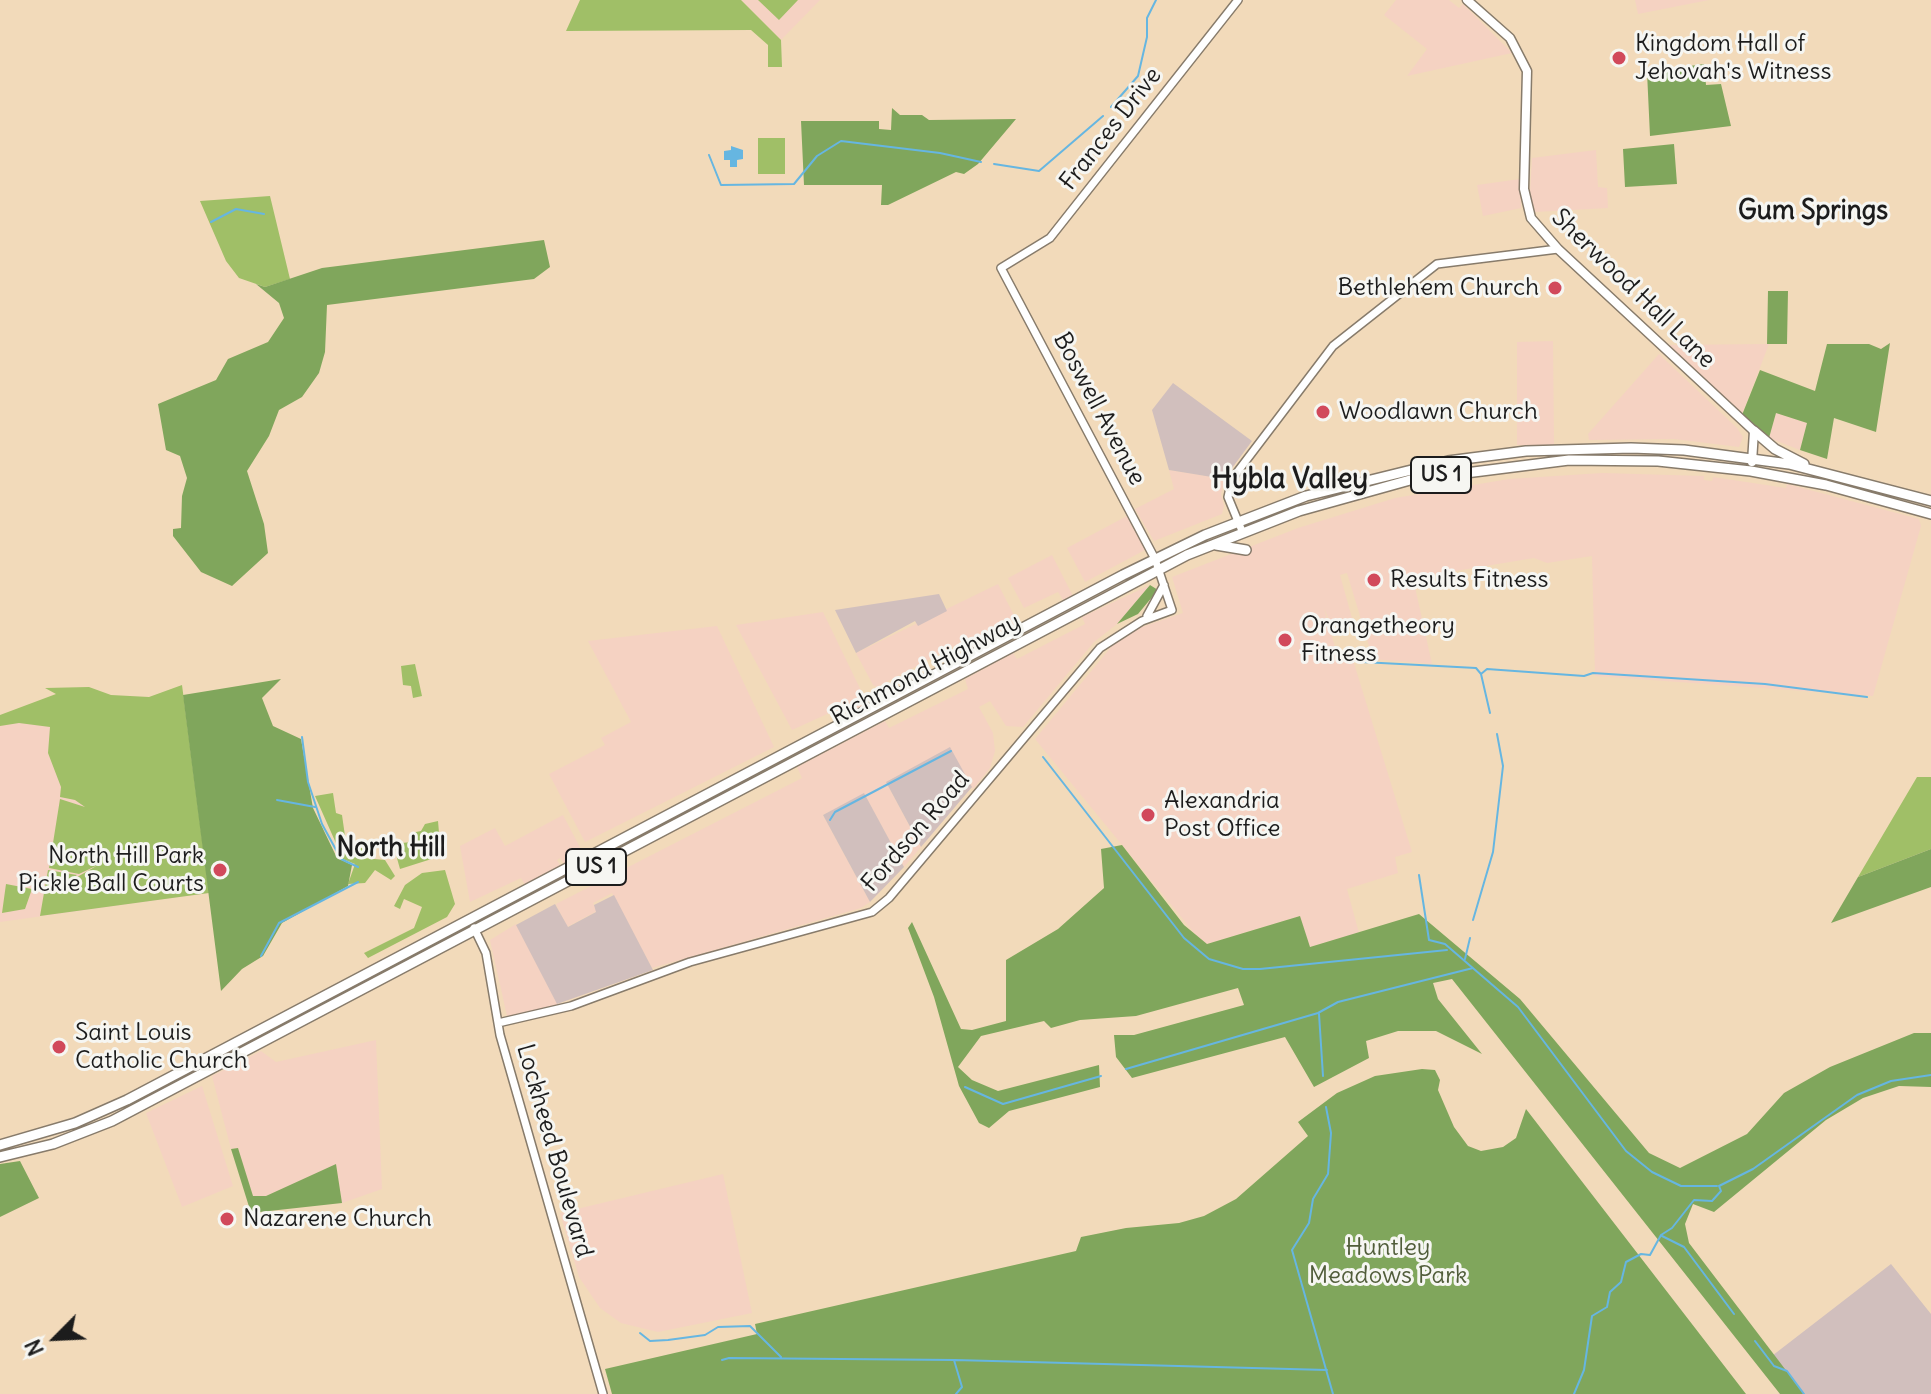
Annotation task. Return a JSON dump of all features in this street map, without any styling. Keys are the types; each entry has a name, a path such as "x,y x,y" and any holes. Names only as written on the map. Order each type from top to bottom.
{"highway":[{"path":"1754,431 1775,449 1818,470"},
{"name":"Richmond Highway","path":"0,1145 75,1123 127,1100 1155,559 1350,483 1466,458 1526,451 1619,448 1750,458 1818,470 1931,501"},
{"name":"Richmond Highway","path":"0,1157 53,1144 112,1121 1240,526 1382,486 1485,468 1557,460 1628,460 1748,471 1826,485 1931,514"},
{"path":"1205,547 1226,545 1246,550"}],"main road":[{"name":"Sherwood Hall Lane","path":"1467,0 1514,43 1527,71 1525,199 1537,227 1754,431"},
{"path":"1479,0 1487,16"},
{"path":"1744,423 1750,437 1750,458"},
{"path":"1748,471 1754,431"}],"street":[{"name":"Frances Drive","path":"1001,268 1050,238 1238,0"},
{"path":"1240,526 1228,497 1232,479 1333,346 1437,264 1558,249"},
{"name":"Boswell Avenue","path":"1001,268 1160,569"},
{"name":"Fordson Road","path":"498,1023 582,1003 690,962 872,912 904,880 1100,648 1142,621 1172,610 1160,569"},
{"path":"1142,621 1156,606 1164,583"},
{"name":"Lockheed Boulevard","path":"469,919 486,953 498,1023 603,1394"}],"shaded area":[{"path":"741,0 820,0 781,40"},
{"path":"1396,0 1449,0 1459,8 1463,4 1512,53 1407,76 1427,49 1384,15"},
{"path":"1635,0 1709,0 1638,14"},
{"path":"1596,150 1598,187 1607,188 1608,208 1535,212 1530,193 1532,158"},
{"path":"1520,179 1521,208 1483,216 1477,185"},
{"path":"1553,341 1554,445 1517,445 1517,342"},
{"path":"1769,344 1741,417 1665,345"},
{"path":"1659,354 1737,428 1743,437 1739,447 1674,439 1589,440 1588,434"},
{"path":"1173,383 1252,441 1224,479 1169,470 1152,410"},
{"path":"1776,413 1807,423 1800,450 1769,438"},
{"path":"1169,470 1225,479 1221,494 1224,506 1222,514 1154,541 1135,509 1174,489"},
{"path":"1602,473 1704,476 1704,480 1712,481 1713,477 1786,488 1787,484 1919,519 1921,526 1873,696 1595,676 1592,556 1547,563 1534,558 1413,578 1432,664 1373,659 1347,573 1340,575 1352,618 1331,625 1324,608 1338,658 1353,660 1412,852 1395,857 1398,873 1347,889 1359,933 1309,947 1300,916 1207,944 1196,935 1035,739 1112,646 1139,628 1183,613 1172,577 1298,528 1395,498 1509,479"},
{"path":"1127,516 1145,550 1085,582 1067,548"},
{"path":"1052,555 1074,598 1065,603 1058,592 1024,608 1008,578"},
{"path":"998,584 1019,625 968,653 962,642 877,687 873,685 856,653"},
{"path":"1150,585 1117,624 1094,642 1023,727 1006,726 990,701 979,707 993,733 995,751 990,768 973,789 949,748 886,782 921,847 904,867 864,794 823,815 870,902 861,908 652,968 612,893 593,903 597,911 567,927 556,904 802,778 797,767 885,721 889,728 968,689 965,679 1013,653 1017,659 1085,624 1082,617"},
{"path":"939,594 947,611 918,626 915,621 856,653 835,610"},
{"path":"823,612 868,705 842,721 836,710 792,730 736,625"},
{"path":"717,626 774,747 585,842 549,774 605,745 601,738 631,722 588,641"},
{"path":"183,695 209,893 0,922 0,723"},
{"path":"950,747 972,787 921,847 886,782"},
{"path":"864,793 904,867 870,902 823,815"},
{"path":"563,815 584,855 565,865 560,858 557,860 561,867 525,885 521,878 470,902 460,846 495,828 505,846"},
{"path":"614,895 653,970 557,1004 516,925 555,904 568,927 596,912 594,905"},
{"path":"516,924 558,1005 507,1016 490,940"},
{"path":"376,1040 382,1189 342,1203 336,1165 266,1196 253,1196 238,1148 231,1149 212,1076 261,1051 276,1062"},
{"path":"202,1086 233,1186 182,1207 146,1113"},
{"path":"723,1174 752,1313 658,1332 621,1323 600,1308 579,1277 560,1213"},
{"path":"1891,1264 1931,1314 1931,1394 1795,1394 1768,1359"}],"green space":[{"path":"580,0 741,0 781,40 782,67 768,67 768,45 751,30 566,31"},
{"path":"758,0 798,0 779,20"},
{"path":"1704,64 1706,85 1721,84 1731,126 1650,136 1647,72"},
{"path":"892,108 900,115 922,115 929,120 1016,119 978,164 964,174 956,172 888,205 881,205 882,185 804,185 801,121 879,121 879,129 891,130"},
{"path":"758,138 785,138 785,174 758,174"},
{"path":"1674,144 1677,184 1625,187 1623,149"},
{"path":"270,196 290,279 265,287 239,278 226,261 200,201"},
{"path":"544,240 550,267 534,279 327,305 325,352 319,373 302,397 279,410 269,436 247,471 264,524 268,553 232,586 201,572 173,536 173,529 181,528 182,496 187,478 180,456 166,450 158,404 216,380 228,359 268,342 284,318 279,303 256,284 265,287 322,268"},
{"path":"1768,291 1788,291 1787,344 1767,344"},
{"path":"1890,343 1876,432 1834,418 1827,459 1800,450 1807,423 1776,413 1769,438 1742,415 1760,370 1815,391 1827,344 1869,344 1881,349"},
{"path":"1150,585 1158,590 1138,614 1117,624"},
{"path":"415,664 422,696 413,698 411,686 403,685 401,666"},
{"path":"281,679 262,698 273,726 301,739 313,808 337,858 352,865 348,886 282,923 263,956 242,969 221,991 183,695"},
{"path":"182,685 209,893 40,916 48,870 77,875 65,884 98,865 79,874 49,868 60,799 85,807 75,800 60,797 61,787 48,753 50,727 19,723 0,726 0,715 56,694 45,688 89,687 111,695 149,697"},
{"path":"1917,777 1931,777 1931,849 1858,877"},
{"path":"333,793 336,813 342,815 347,850 362,848 364,858 385,860 395,876 391,880 375,870 365,883 348,884 355,864 343,859 315,796"},
{"path":"438,821 441,856 400,869 393,844 411,842 411,833 421,831 425,824"},
{"path":"1122,845 1184,925 1207,944 1300,916 1310,947 1419,914 1520,999 1649,1153 1680,1168 1747,1134 1784,1093 1830,1067 1914,1033 1931,1033 1931,1087 1899,1086 1863,1098 1826,1120 1714,1212 1693,1204 1685,1224 1689,1243 1804,1394 1780,1394 1452,979 1433,983 1438,999 1482,1054 1436,1031 1398,1031 1366,1041 1369,1058 1314,1087 1285,1037 1132,1078 1116,1057 1114,1035 1134,1035 1244,1005 1238,988 1136,1016 1080,1020 1051,1028 1044,1021 981,1036 958,1067 972,1080 998,1091 1099,1065 1100,1087 1009,1111 989,1128 979,1123 959,1086 934,997 908,928 912,922 961,1029 972,1030 1006,1021 1006,960 1058,929 1104,888 1101,849"},
{"path":"1931,849 1931,887 1831,923 1858,877"},
{"path":"445,870 455,904 447,917 368,958 364,953 414,928 422,907 404,899 400,909 394,906 405,885 422,873"},
{"path":"6,884 32,889 25,909 2,913"},
{"name":"Huntley Meadows Park","path":"1435,1070 1440,1080 1438,1090 1454,1127 1468,1146 1481,1151 1503,1147 1516,1138 1526,1109 1746,1394 612,1394 605,1369 757,1334 755,1324 1076,1251 1081,1237 1126,1228 1179,1223 1204,1216 1236,1199 1308,1136 1298,1122 1337,1093 1375,1076"},
{"path":"238,1148 253,1196 266,1196 336,1164 342,1203 251,1213 231,1149"},
{"path":"20,1161 39,1198 0,1217 0,1164"}],"water":[{"path":"731,146 743,150 743,159 737,160 737,167 730,167 730,160 724,160 724,151 731,150"}],"waterway":[{"path":"1111,107 1138,76 1147,37 1147,18 1156,0"},
{"path":"994,164 1039,171 1103,116"},
{"path":"709,155 721,185 794,184 817,156 841,141 940,153 981,162"},
{"path":"211,222 236,209 264,214"},
{"path":"1362,662 1476,668 1481,674 1490,713"},
{"path":"1481,674 1487,669 1584,676 1593,673 1765,684 1867,697"},
{"path":"1473,920 1493,852 1503,766 1497,734"},
{"path":"302,737 308,782 322,824 341,859 358,867"},
{"path":"830,820 835,812 951,751"},
{"path":"1043,757 1184,938 1209,959 1243,969 1260,969 1447,950"},
{"path":"277,800 315,807"},
{"path":"1419,875 1429,940 1445,944 1518,1007 1626,1151 1652,1172 1681,1186 1717,1186"},
{"path":"261,956 279,923 358,882"},
{"path":"1465,959 1470,938"},
{"path":"1126,1069 1318,1013 1338,1002 1473,968"},
{"path":"1319,1014 1323,1076"},
{"path":"1574,1394 1584,1370 1592,1316 1607,1307 1610,1292 1621,1282 1626,1262 1641,1254 1650,1255 1661,1235 1672,1228 1694,1200 1712,1201 1721,1191 1719,1186 1753,1169 1857,1095 1891,1081 1931,1075"},
{"path":"965,1087 1003,1104 1101,1076"},
{"path":"1326,1107 1331,1133 1328,1174 1313,1199 1309,1223 1292,1250 1333,1394"},
{"path":"1662,1236 1684,1247 1734,1314"},
{"path":"640,1333 650,1341 668,1340 705,1335 718,1327 750,1326 781,1357"},
{"path":"1755,1341 1774,1366 1787,1371 1804,1394"},
{"path":"722,1360 955,1360 1327,1370"},
{"path":"954,1360 962,1387 956,1394"}],"place":[{"name":"Kingdom Hall of Jehovah's Witness","path":"1619,58"},
{"name":"Bethlehem Church","path":"1555,288"},
{"name":"Woodlawn Church","path":"1323,412"},
{"name":"Results Fitness","path":"1374,580"},
{"name":"Orangetheory Fitness","path":"1285,640"},
{"name":"Alexandria Post Office","path":"1148,815"},
{"name":"North Hill Park Pickle Ball Courts","path":"220,870"},
{"name":"Saint Louis Catholic Church","path":"59,1047"},
{"name":"Nazarene Church","path":"227,1219"}],"district":[{"name":"Gum Springs","path":"1813,212"},
{"name":"Hybla Valley","path":"1290,480"},
{"name":"North Hill","path":"391,849"}]}
